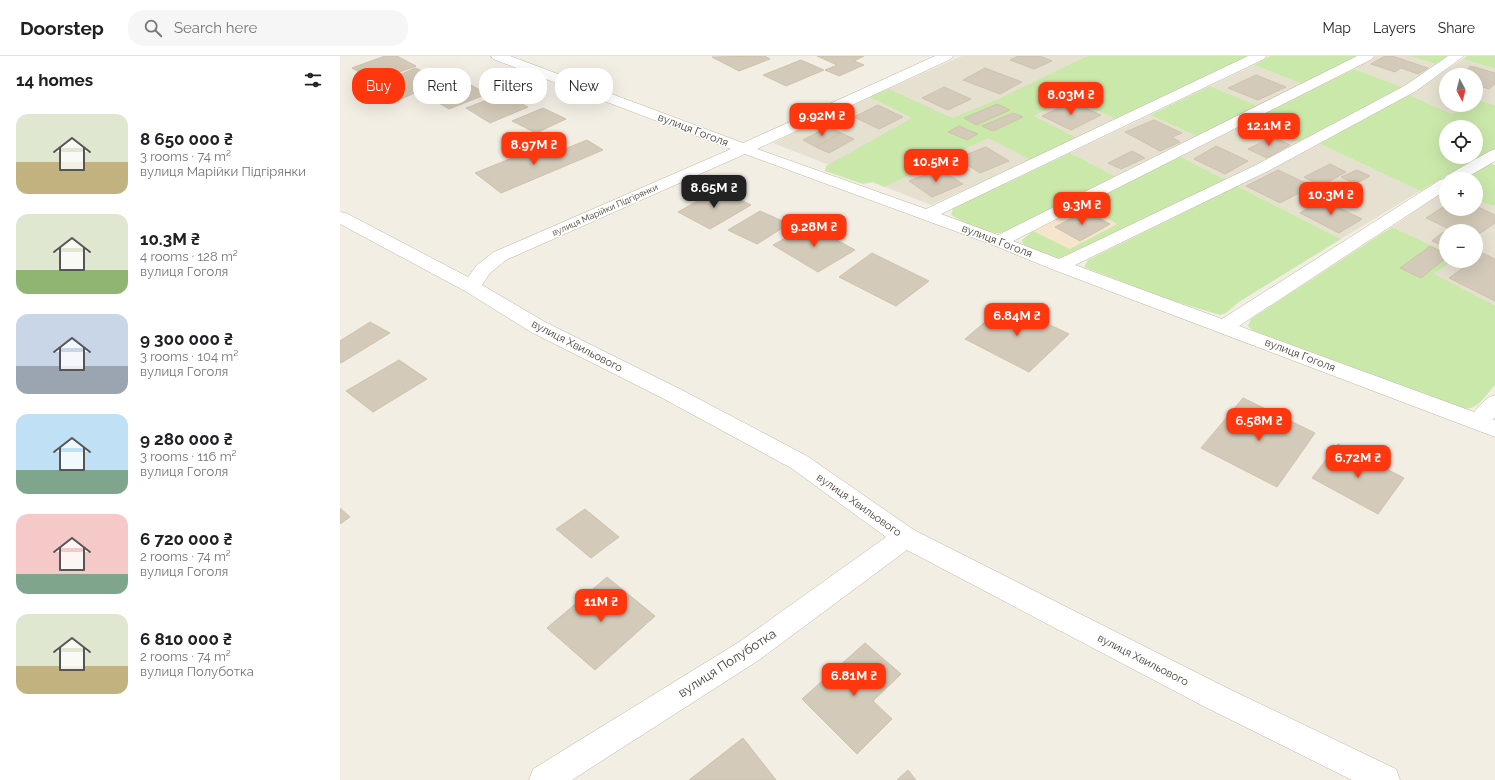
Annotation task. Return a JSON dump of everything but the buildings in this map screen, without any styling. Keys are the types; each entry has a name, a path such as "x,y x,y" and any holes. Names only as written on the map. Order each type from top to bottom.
{"street":[{"path":"506,59 533,56"},
{"name":"вулиця Марійки Підгірянки","path":"472,287 479,273 488,264 500,256 744,149 946,56"},
{"path":"926,215 1259,56"},
{"path":"999,241 1367,56"},
{"path":"1060,266 1262,168 1411,88 1457,56"},
{"name":"вулиця Гоголя","path":"506,59 744,149 999,241 1060,266 1487,426"},
{"path":"1464,172 1495,154"},
{"path":"1224,327 1439,188"},
{"name":"вулиця Хвильового","path":"340,217 472,287 538,327 672,394 799,462 905,537 1215,697 1385,780"},
{"path":"1487,426 1495,403"},
{"name":"вулиця Полуботка","path":"544,780 749,651 905,537"}],"shaded area":[{"path":"962,56 1087,56 999,99 1033,116 1068,96 1116,119 1031,160 931,205 773,143 825,117"},
{"path":"1376,56 1409,56 1439,65 1405,88 1354,69"},
{"path":"1463,59 1495,69 1495,105 1483,101 1483,68 1450,68"},
{"path":"1254,65 1302,84 1258,106 1210,86"},
{"path":"1439,75 1439,108 1409,95"},
{"path":"1150,115 1196,136 1115,176 1070,153"},
{"path":"1249,121 1300,142 1226,180 1177,155"},
{"path":"1318,143 1420,191 1341,239 1235,185"},
{"path":"1439,195 1439,216 1483,216 1483,202 1493,206 1495,205 1495,305 1433,274 1442,268 1483,268 1483,224 1439,224 1439,249 1392,227"},
{"path":"1084,203 1117,224 1070,249 1033,231"}],"green space":[{"path":"1087,56 1251,56 1116,119 1068,97 1034,116 1077,138 1031,160 988,138 884,187 873,182 863,184 825,171 826,166 912,118 870,97 889,89 952,118 998,99"},
{"path":"1270,56 1359,56 1302,84 1254,65"},
{"path":"1409,56 1450,56 1439,65"},
{"path":"1467,56 1495,56 1495,69 1463,59"},
{"path":"1354,69 1405,88 1300,142 1249,121"},
{"path":"1210,86 1258,106 1196,136 1150,115"},
{"path":"1409,95 1439,108 1439,112 1447,112 1452,114 1456,112 1483,112 1483,101 1495,105 1495,149 1483,156 1483,120 1439,120 1439,164 1468,164 1454,172 1439,172 1439,180 1420,191 1318,143"},
{"path":"1070,153 1115,176 1004,233 995,233 982,230 951,215 953,208 958,204"},
{"path":"1177,155 1226,180 1065,257 1057,258 1026,247 1023,244 1022,240 1033,231 1070,249 1117,224 1084,203"},
{"path":"1489,163 1495,165 1495,205 1493,206 1483,202 1483,172 1474,172"},
{"path":"1235,185 1341,239 1239,302 1226,313 1220,315 1167,299 1084,267 1088,260 1175,217"},
{"path":"1392,227 1439,249 1439,268 1442,268 1434,274 1495,305 1495,385 1480,402 1472,408 1461,408 1253,331 1248,326 1251,319"}]}
